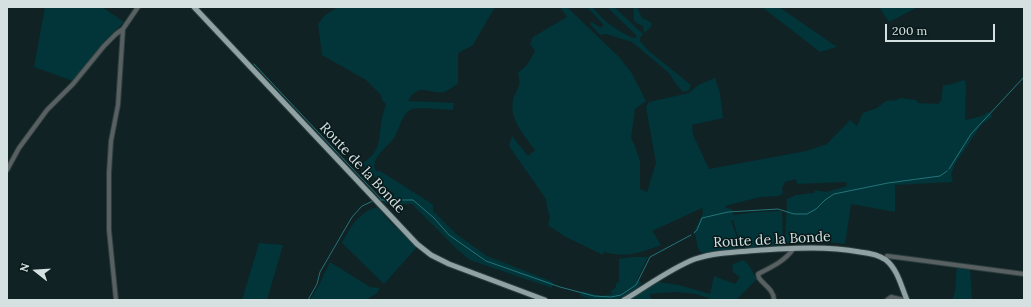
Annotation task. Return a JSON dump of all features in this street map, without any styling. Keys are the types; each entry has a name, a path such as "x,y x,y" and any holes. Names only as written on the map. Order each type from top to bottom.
{"main road":[{"name":"Route de la Bonde","path":"194,7 417,244 431,255 449,264 545,300"},
{"name":"Route de la Bonde","path":"624,300 686,263 701,257 716,254 829,247 874,254 885,259 897,273 905,300"}],"street":[{"path":"7,170 19,148 46,110 73,84 104,46 123,29 138,7"},
{"path":"116,300 108,217 111,141 118,105 123,29"},
{"path":"774,300 774,296 770,290 758,278 758,274 781,262 794,248"},
{"path":"885,259 887,256 958,264 980,269 1024,274"},
{"path":"890,264 892,257"},
{"path":"887,300 891,297 905,300"}],"shaded area":[{"path":"45,7 102,7 124,22 103,43 73,81 34,67"},
{"path":"338,7 495,7 473,45 458,53 458,84 444,92 421,90 412,95 408,101 454,103 453,110 420,108 409,111 403,118 394,138 377,157 375,162 376,171 380,171 433,205 433,211 456,234 487,256 553,282 552,288 470,260 412,204 385,204 382,197 391,197 395,195 374,176 363,163 373,155 378,146 382,118 386,104 382,100 381,95 366,80 322,55 318,24 324,16"},
{"path":"560,7 567,7 619,57 631,72 646,101 635,109 631,138 640,161 640,189 647,192 656,163 646,107 649,102 689,93 698,85 715,78 720,93 723,118 692,125 693,135 709,169 806,151 827,144 850,120 857,126 863,113 877,108 886,101 897,100 900,98 916,100 918,103 938,104 941,101 943,85 964,80 966,83 966,120 982,116 988,112 992,115 992,117 981,125 955,164 951,175 953,182 895,185 895,212 851,204 845,244 829,242 785,243 787,199 796,195 814,193 815,190 826,192 847,186 846,182 797,184 796,179 785,182 782,188 783,193 779,196 760,197 725,206 726,208 732,209 733,215 782,211 783,245 781,246 746,248 739,240 733,220 731,221 741,248 704,254 699,250 694,232 703,213 702,208 652,231 661,245 633,254 620,255 604,252 603,255 564,236 548,225 550,217 546,199 509,146 512,136 528,156 535,150 516,121 512,107 513,100 519,86 518,73 527,65 535,51 530,44 533,37 567,17"},
{"path":"587,7 593,7 601,17 616,29 635,38 637,36 607,7 614,7 643,34 640,41 649,51 691,85 689,90 683,92 669,73 632,42 606,34 600,35 590,24 592,22 601,28 604,25"},
{"path":"633,7 637,7 642,18 652,23 651,27 644,33 643,26 636,23 634,19"},
{"path":"762,7 779,7 837,47 820,52"},
{"path":"879,7 918,7 889,22"},
{"path":"377,207 393,225 417,247 384,284 342,243 356,221 365,213"},
{"path":"259,243 283,245 267,300 242,300"},
{"path":"648,257 637,280 642,283 631,293 614,301 580,296 582,291 601,296 612,294 611,291 616,287 616,283 619,282 619,259"},
{"path":"743,260 749,266 757,279 736,300 714,300 696,294 675,292 650,294 651,300 628,300 658,282 679,285 710,294 714,276 735,284 740,277 733,272 732,265"},
{"path":"330,262 370,287 380,288 376,294 365,300 310,300"},
{"path":"957,266 970,268 972,300 952,300 955,292"}],"waterway":[{"path":"254,64 381,199"},
{"path":"252,73 255,76"},
{"path":"949,169 971,134 1024,77"},
{"path":"279,101 318,143"},
{"path":"694,233 697,230 702,218 728,212 778,209 794,214 807,214 816,209 834,194 888,183 940,176 947,171"},
{"path":"378,200 413,200 434,218 449,235 486,261 560,287 594,296 611,297 621,295 636,285 650,257 691,235"},
{"path":"308,300 317,284 320,272 352,217 362,206 373,201"}]}
